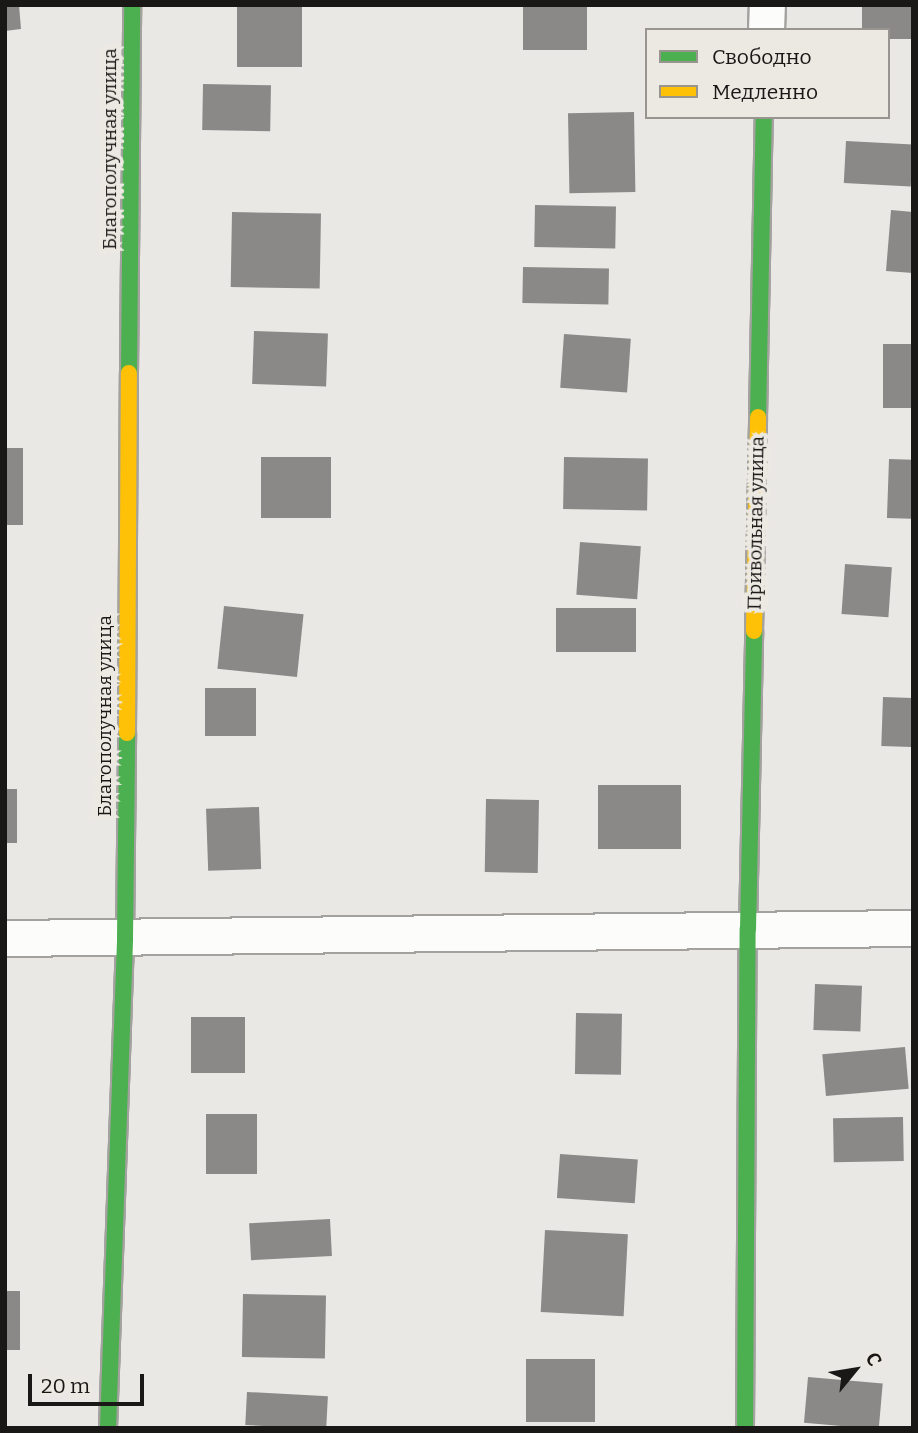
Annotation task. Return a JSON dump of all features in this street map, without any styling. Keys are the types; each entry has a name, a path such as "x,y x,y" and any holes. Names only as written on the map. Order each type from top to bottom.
{"street":[{"name":"Благополучная улица","path":"107,1428 125,939 132,5"},
{"path":"766,28 767,5"},
{"name":"Привольная улица","path":"745,1428 748,929 764,119"},
{"path":"5,938 125,939 913,928"}],"building":[{"path":"5,5 19,5 21,29 5,31"},
{"path":"237,5 302,5 302,67 237,67"},
{"path":"523,5 587,5 587,50 523,50"},
{"path":"862,5 913,5 913,39 890,39 890,28 862,28"},
{"path":"203,84 271,85 270,131 202,130"},
{"path":"634,112 635,192 569,193 568,113"},
{"path":"846,141 913,145 911,186 844,183"},
{"path":"535,205 616,206 615,248 534,247"},
{"path":"891,210 913,212 913,273 886,271"},
{"path":"232,212 321,214 320,289 231,287"},
{"path":"523,267 609,269 608,304 522,303"},
{"path":"254,331 328,334 326,387 252,384"},
{"path":"564,334 631,339 627,393 560,388"},
{"path":"883,344 913,344 913,408 883,408"},
{"path":"5,448 23,448 23,525 5,525"},
{"path":"261,457 331,457 331,518 261,518"},
{"path":"564,457 648,458 647,510 563,509"},
{"path":"889,459 913,460 911,519 887,518"},
{"path":"580,542 641,546 637,599 576,595"},
{"path":"845,564 892,567 888,617 842,614"},
{"path":"224,606 304,614 297,677 217,669"},
{"path":"556,608 636,608 636,652 556,652"},
{"path":"205,688 256,688 256,736 205,736"},
{"path":"883,697 913,698 911,747 881,746"},
{"path":"598,785 681,785 681,849 598,849"},
{"path":"5,789 17,789 17,843 5,843"},
{"path":"486,799 539,800 538,873 485,872"},
{"path":"259,807 261,869 208,871 206,809"},
{"path":"815,984 862,986 860,1032 813,1030"},
{"path":"576,1013 622,1014 621,1075 575,1074"},
{"path":"191,1017 245,1017 245,1073 191,1073"},
{"path":"905,1047 909,1089 826,1096 822,1054"},
{"path":"206,1114 257,1114 257,1174 206,1174"},
{"path":"903,1117 904,1161 834,1162 833,1118"},
{"path":"560,1154 638,1159 635,1203 557,1198"},
{"path":"330,1219 332,1256 251,1260 249,1223"},
{"path":"545,1230 628,1234 624,1316 541,1312"},
{"path":"5,1291 20,1291 20,1350 5,1350"},
{"path":"243,1294 326,1295 325,1358 242,1357"},
{"path":"526,1359 595,1359 595,1422 526,1422"},
{"path":"808,1377 883,1384 879,1428 804,1423"},
{"path":"247,1392 328,1396 326,1428 245,1425"}],"traffic: fast":[{"path":"129,373 132,5"},
{"path":"758,417 764,119"},
{"path":"745,1428 748,929 754,631"},
{"path":"108,1428 125,939 127,733"}],"traffic: slow":[{"path":"127,733 129,373"},
{"path":"754,631 758,417"}]}
